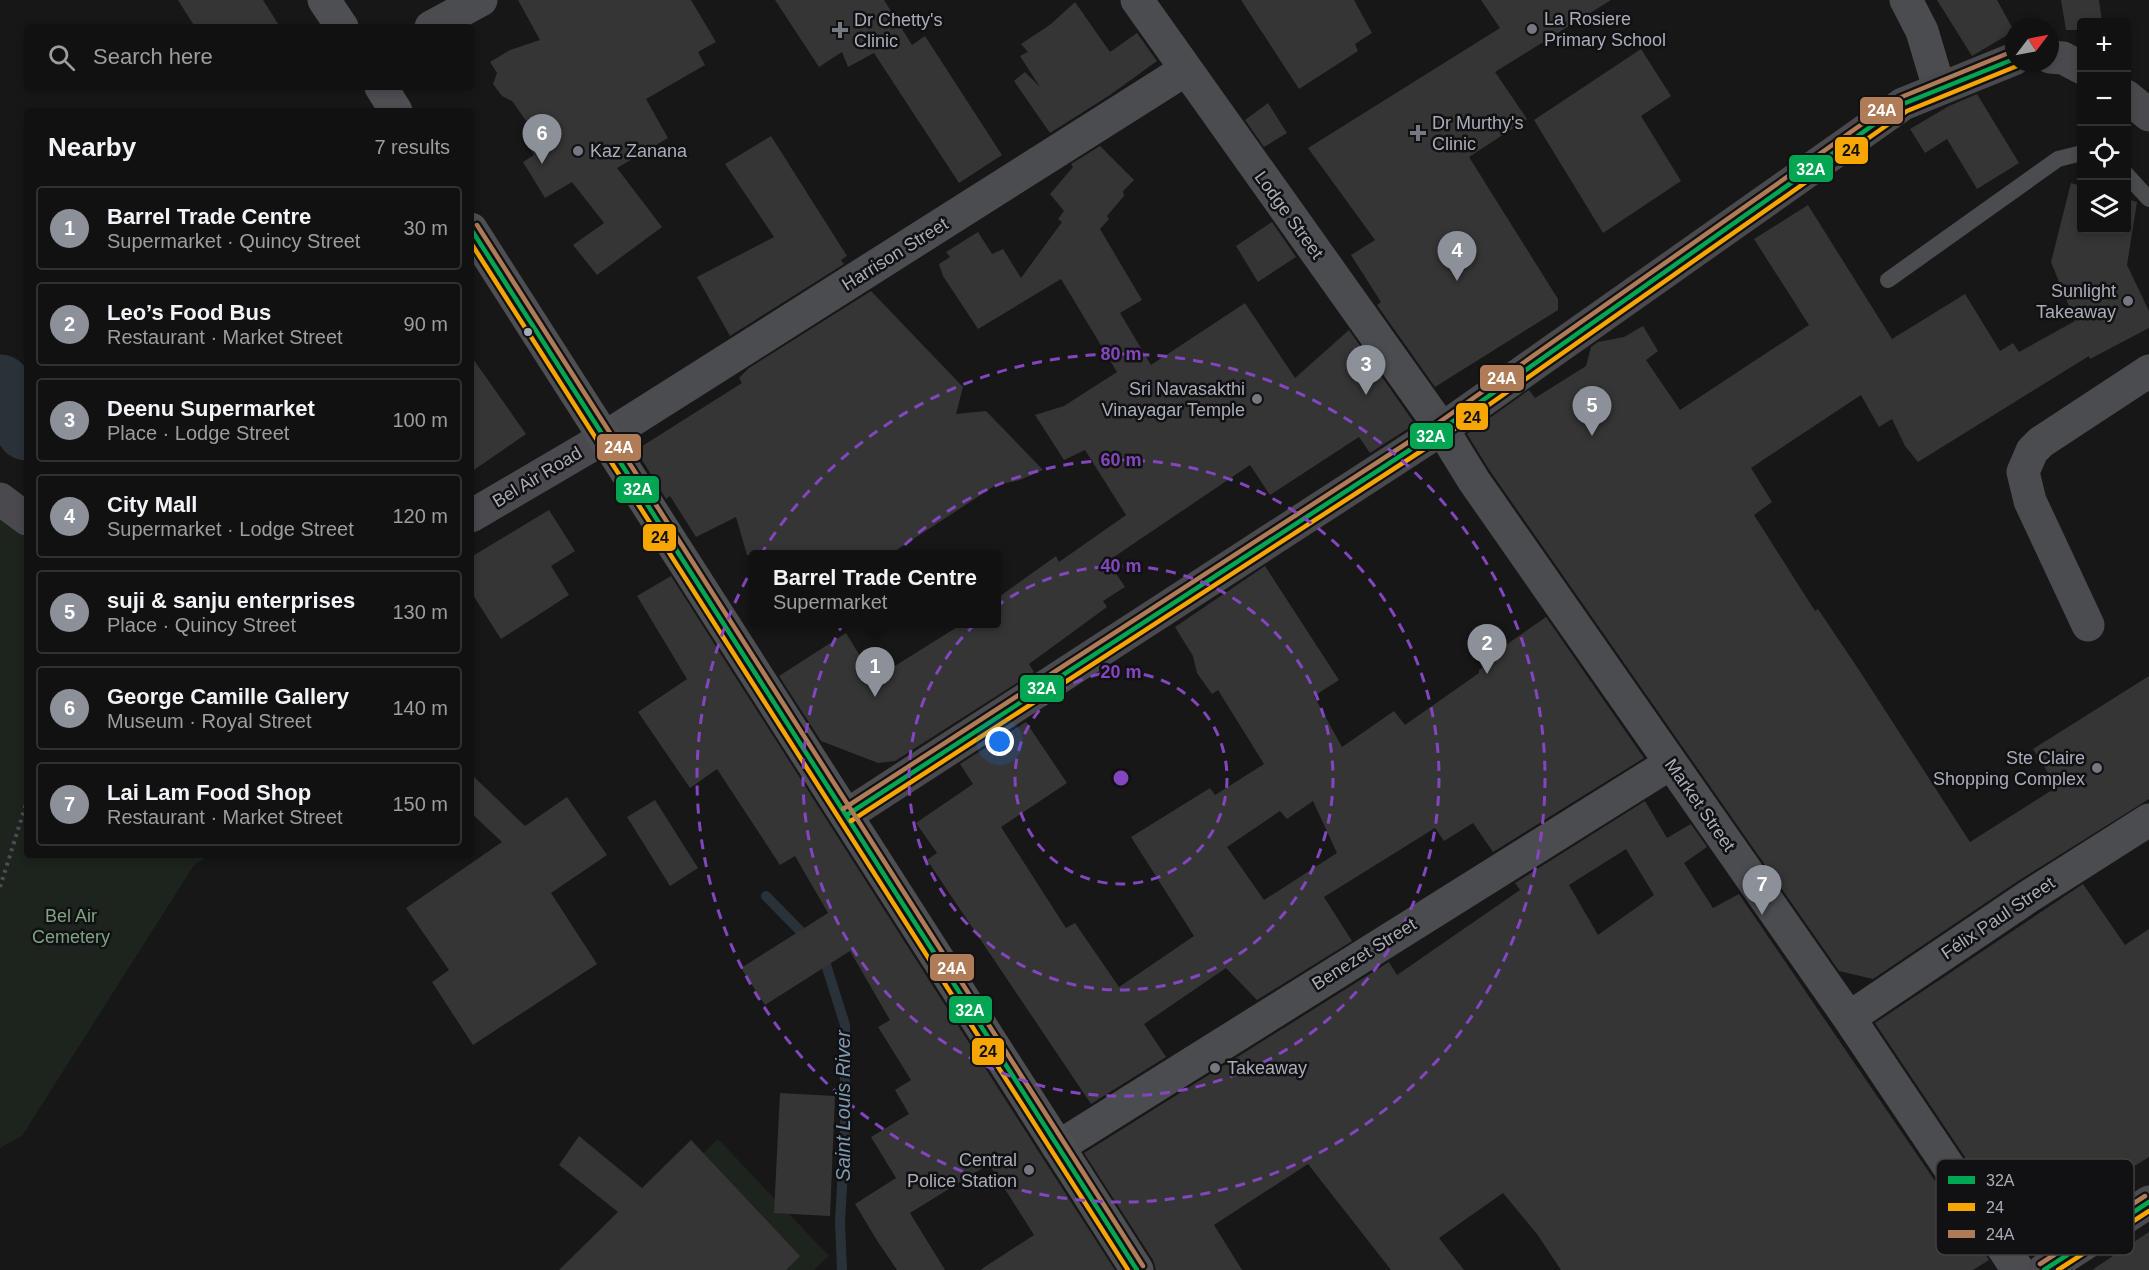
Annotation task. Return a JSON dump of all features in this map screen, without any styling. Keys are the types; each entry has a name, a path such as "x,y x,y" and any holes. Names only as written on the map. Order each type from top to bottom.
{"main road":[{"path":"324,0 340,24"},
{"path":"2059,58 2077,65"},
{"path":"847,815 1442,429 1903,104 2005,62"},
{"path":"383,90 394,108"},
{"path":"474,234 1137,1270"},
{"name":"Bel Air Road","path":"474,514 604,438"},
{"path":"0,499 24,517"},
{"path":"2134,1212 2149,1202"},
{"path":"2044,1270 2067,1255"}],"street":[{"path":"437,24 481,0"},
{"name":"Lodge Street","path":"1137,0 1442,429"},
{"path":"1906,0 1922,31 1939,88"},
{"name":"Harrison Street","path":"604,438 1185,70"},
{"path":"2088,625 2030,501 2023,472 2032,451 2041,442 2149,372"},
{"name":"Market Street","path":"1442,429 1474,481 1849,1017 1944,1159"},
{"name":"Benezet Street","path":"1058,1147 1671,764"},
{"name":"Félix Paul Street","path":"1849,1017 2031,895 2149,820"},
{"name":"Market Street","path":"2008,1255 2018,1270"}],"lane":[{"path":"1888,280 2058,159 2077,154"},
{"path":"2131,179 2149,199"}],"path":[{"path":"0,887 24,811"}],"green space":[{"name":"Bel Air Cemetery","path":"0,513 24,534 24,858 205,858 194,865 22,1136 0,1148"},
{"path":"718,1139 829,1256 814,1270 586,1270 583,1267"}],"building":[{"path":"178,0 263,0 278,24 193,24"},
{"path":"518,0 691,0 716,42 698,52 705,65 646,99 668,138 617,168 662,227 597,275 573,245 604,223 572,182 545,198 523,162 534,155 526,141 536,135 512,101 502,96 493,84 497,73 490,62 510,50 540,40"},
{"path":"775,0 884,0 912,45 925,36 1002,155 959,183 874,53 848,67 842,52 819,67"},
{"path":"1241,0 1354,0 1372,33 1355,44 1358,51 1299,89"},
{"path":"1481,0 1611,0 1495,72 1527,119 1469,157 1558,299 1558,310 1435,387 1377,305 1381,302 1351,255 1375,240 1308,148 1500,28"},
{"path":"1937,0 1997,0 2007,18 2005,18 2005,36 1972,56"},
{"path":"2061,0 2099,0 2101,18 2077,18 2077,30 2066,30"},
{"path":"1075,2 1110,52 1137,33 1157,61 1110,95 1050,133 1014,81 1025,72 1040,87 1020,56 1028,52 1021,44 1051,24"},
{"path":"1641,49 1671,96 1641,116 1681,181 1603,233 1534,120"},
{"path":"1977,94 2019,163 1977,189 1947,139 1925,153 1910,129 1949,106"},
{"path":"1268,103 1287,133 1264,147 1245,120"},
{"path":"771,136 847,256 841,260 844,264 730,336 697,277 774,237 725,164"},
{"path":"1100,146 1134,180 1123,191 1124,196 1107,216 1109,219 1100,229 1142,300 1120,313 1151,365 1245,303 1295,378 1349,330 1415,424 1370,453 1359,437 1270,495 1250,465 1108,561 1125,587 1103,601 1107,607 1029,664 1034,672 895,761 878,763 821,741 779,676 846,633 874,679 956,628 1001,628 1001,595 1056,556 1059,562 1126,515 1085,450 1064,460 1035,415 1064,406 1117,372 1061,279 978,329 943,276 939,264 950,257 946,252 978,232 992,254 1003,249 1021,278 1062,222 1058,219 1064,211 1050,194 1073,167 1071,164"},
{"path":"2071,183 2077,185 2077,234 2131,234 2131,200 2137,202 2127,265 2149,311 2149,328 2090,359 2089,356 1918,462 1905,446 1892,419 1879,427 1861,395 1751,468 1772,502 1754,515 1815,611 1818,609 1861,673 1970,842 2057,787 2033,749 2149,676 2149,799 2021,879 1873,979 1839,971 1490,471 1467,434 1529,390 1535,398 1586,366 1591,347 1598,342 1624,337 1643,326 1658,351 1646,360 1680,410 1809,325 1754,239 1808,205 1892,339 1965,294 2000,351 2013,343 2019,352 2075,321 2051,262"},
{"path":"1272,222 1296,257 1258,282 1236,246"},
{"path":"871,291 963,387 956,414 986,411 1043,470 1020,480 996,485 897,550 749,550 749,555 747,555 736,517 696,537 670,496 666,499 636,450 742,383 739,378 749,368"},
{"path":"474,360 526,434 474,470"},
{"path":"549,510 575,551 551,566 569,595 501,639 474,597 474,555"},
{"path":"1265,566 1339,680 1314,696 1342,747 1394,711 1405,725 1479,673 1479,670 1496,658 1493,654 1546,617 1644,758 1493,852 1473,823 1444,841 1435,828 1324,897 1352,941 1257,1000 1226,968 1144,1024 1166,1057 1091,1104 927,860 937,853 916,823 973,784 960,764 1026,722 1067,783 1001,827 1066,928 1075,923 1119,987 1194,936 1131,837 1210,788 1215,795 1264,764 1218,690 1212,694 1197,673 1193,656 1175,627","holes":["1313,801 1337,853 1264,900 1227,847 1280,811 1287,819"]},
{"path":"671,576 1115,1270 980,1270 1034,1235 989,1164 910,1213 945,1270 897,1270 878,1242 855,1204 896,1178 871,1137 909,1114 895,1090 911,1080 878,1027 890,1020 850,951 765,1005 741,968 828,913 795,856 780,865 717,769 690,788 638,712 687,679 637,596"},
{"path":"474,777 525,826 567,797 607,855 551,893 597,964 473,1045 432,982 449,970 406,908 502,842 474,816"},
{"path":"655,800 698,868 670,886 627,817"},
{"path":"1645,801 1667,838 1691,824 1707,847 1684,863 1713,908 1739,894 1936,1182 1936,1255 1986,1255 1989,1260 1973,1270 1561,1270 1537,1234 1503,1193 1439,1238 1464,1270 1391,1270 1308,1164 1214,1225 1242,1270 1156,1270 1153,1260 1084,1153 1389,962 1397,975 1520,890 1515,883","holes":["1626,849 1654,895 1598,935 1569,885"]},
{"path":"2083,884 2125,945 2149,929 2149,1157 2134,1166 2134,1159 1966,1159 1875,1023"},
{"path":"780,1093 835,1096 830,1216 774,1213"},
{"path":"579,1136 642,1188 691,1140 800,1256 786,1270 559,1270 618,1212 559,1165"},
{"path":"2149,1232 2149,1270 2092,1270 2114,1255 2134,1255 2134,1242"}],"waterway":[{"name":"Saint Louis River","path":"0,386 24,424"},
{"name":"Saint Louis River","path":"766,896 810,941"},
{"name":"Saint Louis River","path":"823,955 845,1025 845,1134 840,1222 842,1270"}],"transit line":[{"name":"24A","path":"843,809 1438,423 1899,98 2005,54"},
{"name":"32A","path":"847,815 1442,429 1903,104 2005,63"},
{"name":"24","path":"851,821 1446,435 1907,111 2005,71"},
{"name":"24A","path":"477,225 1143,1266"},
{"name":"32A","path":"474,234 1137,1270"},
{"name":"24","path":"474,248 1128,1270"},
{"name":"24A","path":"2134,1203 2145,1196"},
{"name":"32A","path":"2134,1212 2149,1202"},
{"name":"24","path":"2134,1221 2149,1211"},
{"name":"24A","path":"2040,1264 2054,1255"},
{"name":"32A","path":"2044,1270 2067,1255"},
{"name":"24","path":"2058,1270 2081,1255"}],"place":[{"name":"La Rosiere Primary School","path":"1532,29"},
{"name":"Dr Chetty's Clinic","path":"840,30"},
{"name":"Dr Murthy's Clinic","path":"1418,133"},
{"name":"Kaz Zanana","path":"578,151"},
{"name":"George Camille Gallery","path":"542,164"},
{"name":"City Mall","path":"1457,281"},
{"name":"Sunlight Takeaway","path":"2128,301"},
{"name":"Deenu Supermarket","path":"1366,395"},
{"name":"Sri Navasakthi Vinayagar Temple","path":"1257,399"},
{"name":"suji & sanju enterprises","path":"1592,436"},
{"name":"Leo’s Food Bus","path":"1487,674"},
{"name":"Barrel Trade Centre","path":"875,697"},
{"name":"Ste Claire Shopping Complex","path":"2097,768"},
{"name":"Lai Lam Food Shop","path":"1762,915"},
{"name":"Takeaway","path":"1215,1068"},
{"name":"Central Police Station","path":"1029,1170"}]}
